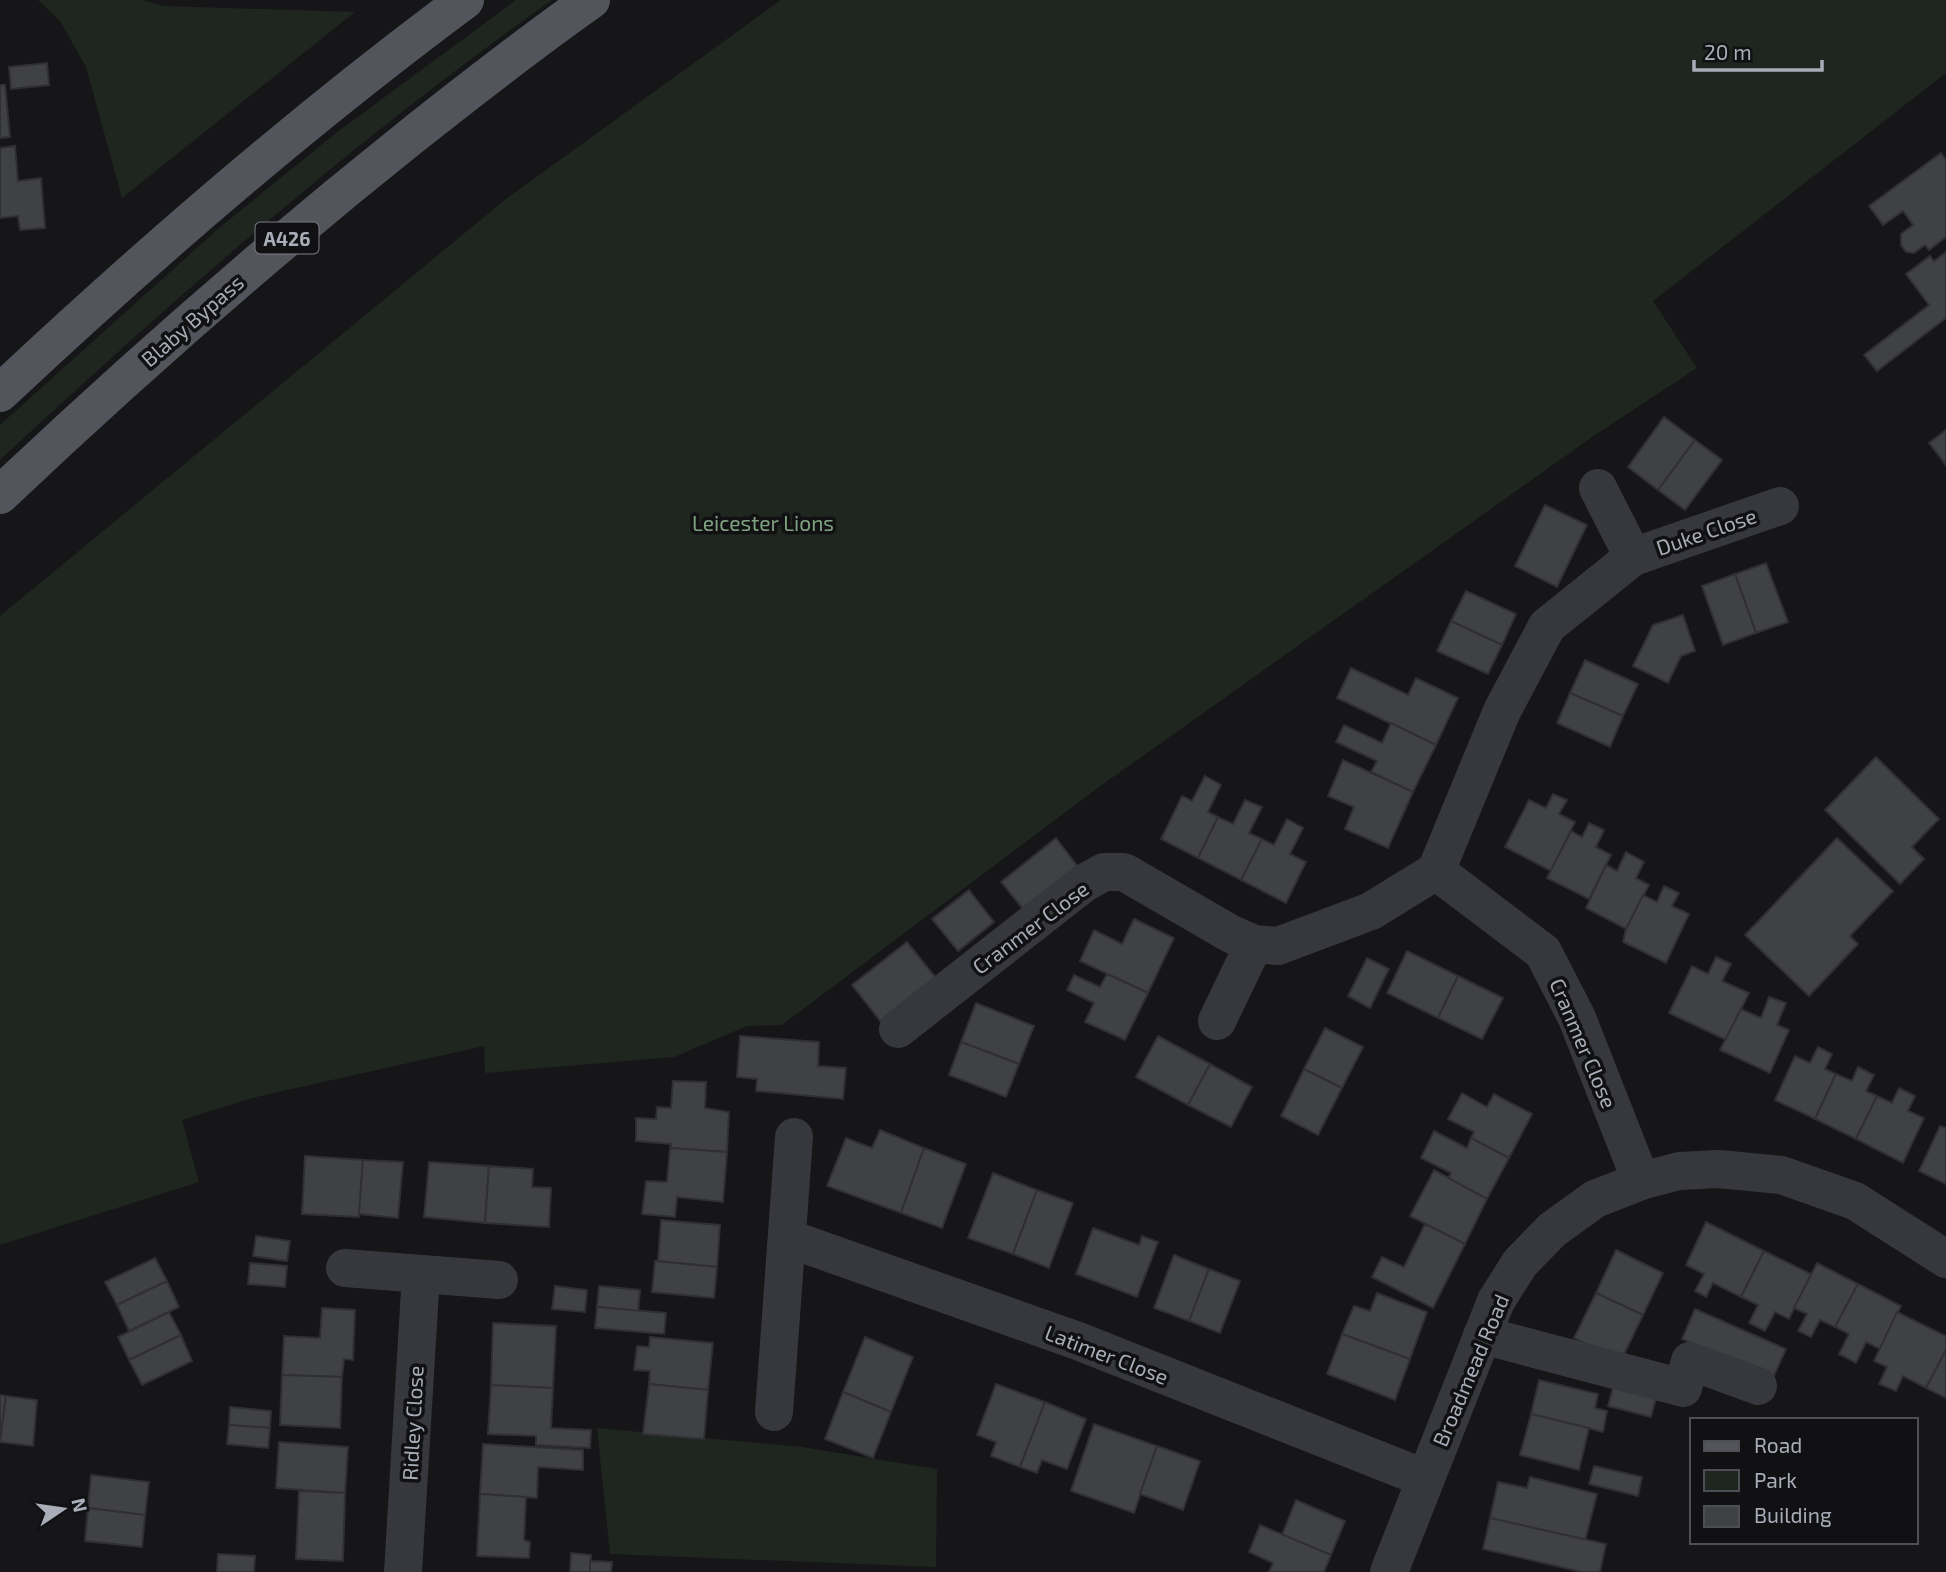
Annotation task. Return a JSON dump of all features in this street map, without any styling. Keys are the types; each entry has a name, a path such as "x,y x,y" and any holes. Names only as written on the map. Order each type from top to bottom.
{"main road":[{"path":"0,393 194,217 338,98 465,0"},
{"name":"Blaby Bypass","path":"0,495 236,281 374,166 591,0"}],"street":[{"name":"Duke Close","path":"1598,488 1633,557"},
{"name":"Duke Close","path":"1436,871 1502,711 1547,626 1633,557 1780,506"},
{"name":"Cranmer Close","path":"898,1029 1084,883 1104,872 1124,872 1231,934 1254,944 1278,946 1371,911 1436,871 1543,952 1577,1018 1641,1181"},
{"path":"1217,1021 1254,944"},
{"path":"774,1412 794,1137"},
{"name":"Broadmead Road","path":"1389,1572 1496,1301 1520,1263 1552,1230 1595,1199 1641,1181 1679,1171 1719,1169 1781,1175 1855,1201 1946,1259"},
{"name":"Latimer Close","path":"787,1238 1078,1341 1424,1478"},
{"path":"345,1268 499,1280"},
{"name":"Ridley Close","path":"403,1572 421,1274"},
{"path":"1482,1335 1683,1388 1690,1361 1758,1386"}],"green space":[{"path":"38,0 143,0 163,6 355,12 122,198 86,67 60,21"},
{"path":"516,0 552,0 408,108 268,221 0,460 0,425 219,228 336,133"},
{"name":"Leicester Lions","path":"781,0 1946,0 1946,73 1653,301 1697,368 1595,435 1099,787 782,1025 747,1026 674,1057 485,1073 484,1046 252,1098 182,1120 199,1182 0,1245 0,616 506,199"},
{"path":"597,1428 802,1447 937,1469 936,1567 610,1554"}],"building":[{"path":"47,63 49,85 11,89 9,67"},
{"path":"0,85 5,85 10,137 0,138"},
{"path":"15,146 18,181 41,178 45,228 20,230 18,216 0,218 0,148"},
{"path":"1941,153 1946,160 1946,237 1929,250 1925,245 1914,253 1906,252 1901,245 1901,234 1913,225 1903,211 1883,225 1869,206"},
{"path":"1946,252 1946,318 1877,371 1864,355 1929,305 1906,274 1930,256 1934,261"},
{"path":"1664,417 1695,440 1658,490 1628,467"},
{"path":"1946,430 1946,465 1929,443"},
{"path":"1695,440 1722,460 1685,510 1658,490"},
{"path":"1545,505 1587,525 1557,587 1515,566"},
{"path":"1766,563 1788,622 1756,633 1735,574"},
{"path":"1735,574 1756,633 1723,645 1702,586"},
{"path":"1466,591 1516,614 1502,645 1451,621"},
{"path":"1683,615 1695,651 1681,656 1668,683 1633,666 1653,625"},
{"path":"1451,621 1502,645 1488,674 1437,651"},
{"path":"1585,660 1638,684 1623,716 1570,693"},
{"path":"1351,668 1408,695 1416,678 1458,698 1436,745 1337,698"},
{"path":"1570,693 1623,716 1610,747 1557,723"},
{"path":"1391,723 1436,745 1413,792 1371,772 1377,761 1336,742 1344,725 1382,743"},
{"path":"1876,757 1939,819 1912,847 1924,859 1900,884 1825,810"},
{"path":"1343,760 1413,792 1388,848 1345,829 1354,807 1328,796"},
{"path":"1205,776 1221,785 1208,812 1218,817 1198,858 1161,839 1182,796 1192,801"},
{"path":"1553,794 1567,800 1559,814 1575,822 1551,871 1505,847 1529,800 1546,808"},
{"path":"1245,800 1262,807 1249,833 1262,839 1241,880 1198,858 1218,817 1233,824"},
{"path":"1287,819 1303,828 1290,854 1306,862 1286,903 1241,880 1262,839 1274,845"},
{"path":"1589,823 1604,830 1596,847 1611,855 1589,899 1547,878 1571,831 1582,837"},
{"path":"1056,838 1082,872 1028,915 1001,882"},
{"path":"1837,838 1893,891 1850,936 1858,944 1809,996 1745,935"},
{"path":"1626,852 1644,862 1636,878 1649,885 1626,929 1586,908 1606,865 1617,871"},
{"path":"1664,886 1679,893 1672,906 1689,914 1666,963 1623,942 1626,929 1643,895 1657,902"},
{"path":"969,890 994,922 958,951 932,919"},
{"path":"1134,919 1174,938 1148,993 1080,961 1094,930 1122,944"},
{"path":"907,942 936,978 881,1022 852,985"},
{"path":"1407,951 1458,976 1438,1018 1387,993"},
{"path":"1716,957 1731,964 1722,981 1749,993 1726,1040 1669,1013 1692,966 1708,974"},
{"path":"1367,958 1389,969 1370,1008 1348,996"},
{"path":"1107,974 1148,993 1125,1040 1085,1022 1094,1003 1067,990 1074,975 1100,987"},
{"path":"1458,976 1503,998 1482,1039 1438,1018"},
{"path":"1769,997 1786,1003 1777,1025 1789,1030 1770,1073 1720,1050 1741,1009 1761,1018"},
{"path":"976,1003 1034,1026 1019,1064 961,1042"},
{"path":"1325,1028 1363,1047 1342,1088 1304,1069"},
{"path":"740,1036 819,1042 818,1066 846,1068 843,1099 756,1091 757,1079 737,1077"},
{"path":"1158,1036 1210,1064 1188,1105 1136,1077"},
{"path":"961,1042 1019,1064 1006,1097 949,1075"},
{"path":"1818,1047 1832,1054 1825,1069 1836,1074 1815,1119 1775,1100 1795,1056 1810,1063"},
{"path":"1210,1064 1252,1087 1231,1127 1188,1105"},
{"path":"1858,1067 1874,1075 1866,1091 1877,1096 1856,1139 1815,1119 1836,1074 1852,1081"},
{"path":"1304,1069 1342,1088 1318,1135 1281,1116"},
{"path":"673,1081 706,1082 705,1108 729,1112 727,1152 670,1148 671,1144 636,1141 636,1118 656,1119 657,1107 671,1108"},
{"path":"1899,1088 1915,1096 1908,1111 1924,1118 1903,1163 1856,1139 1877,1096 1892,1103"},
{"path":"1462,1093 1487,1107 1494,1094 1532,1114 1509,1158 1471,1138 1474,1132 1448,1119"},
{"path":"1940,1126 1946,1128 1946,1184 1919,1171"},
{"path":"880,1130 924,1148 901,1213 827,1186 846,1138 872,1148"},
{"path":"1434,1131 1467,1148 1471,1138 1509,1158 1487,1199 1448,1179 1451,1173 1421,1158"},
{"path":"670,1148 727,1152 723,1202 677,1197 675,1217 642,1214 646,1181 667,1182"},
{"path":"924,1148 966,1164 942,1228 901,1213"},
{"path":"305,1156 363,1160 359,1217 302,1214"},
{"path":"363,1160 403,1162 398,1218 359,1214"},
{"path":"429,1162 489,1166 485,1223 424,1217"},
{"path":"489,1166 533,1169 532,1187 551,1188 549,1227 485,1223"},
{"path":"1434,1170 1487,1199 1465,1244 1410,1216"},
{"path":"993,1173 1037,1190 1013,1254 968,1238"},
{"path":"1037,1190 1073,1203 1049,1268 1013,1254"},
{"path":"661,1220 720,1225 717,1267 658,1261"},
{"path":"1706,1222 1764,1251 1741,1297 1713,1283 1706,1297 1695,1291 1704,1274 1686,1265"},
{"path":"1425,1224 1465,1244 1433,1308 1372,1277 1382,1257 1404,1267"},
{"path":"1093,1228 1139,1245 1142,1236 1158,1242 1137,1297 1076,1274"},
{"path":"256,1236 290,1241 287,1261 253,1256"},
{"path":"1616,1250 1663,1273 1643,1315 1596,1293"},
{"path":"1764,1251 1811,1274 1789,1319 1775,1312 1765,1331 1749,1323 1758,1305 1741,1297"},
{"path":"1174,1255 1209,1269 1189,1321 1154,1308"},
{"path":"155,1258 167,1281 117,1305 105,1282"},
{"path":"655,1261 717,1267 714,1298 652,1292"},
{"path":"250,1263 287,1266 285,1287 248,1284"},
{"path":"1817,1263 1858,1284 1835,1327 1820,1320 1811,1337 1798,1331 1807,1314 1794,1308"},
{"path":"1209,1269 1240,1281 1220,1333 1189,1321"},
{"path":"167,1281 179,1307 129,1331 117,1305"},
{"path":"1858,1284 1901,1306 1880,1349 1866,1342 1856,1363 1839,1354 1849,1334 1835,1327"},
{"path":"555,1286 587,1290 585,1312 552,1309"},
{"path":"599,1286 640,1290 638,1312 597,1307"},
{"path":"1377,1293 1427,1312 1410,1359 1342,1334 1354,1306 1370,1311"},
{"path":"1596,1293 1643,1315 1621,1361 1574,1338"},
{"path":"597,1307 666,1313 664,1334 595,1328"},
{"path":"322,1308 355,1310 353,1360 344,1359 342,1377 282,1375 284,1336 320,1338"},
{"path":"1695,1309 1786,1349 1772,1380 1682,1339"},
{"path":"169,1312 181,1335 129,1360 118,1337"},
{"path":"1897,1312 1946,1336 1946,1350 1926,1388 1903,1376 1896,1391 1879,1384 1887,1367 1874,1361"},
{"path":"493,1323 556,1326 553,1388 491,1385"},
{"path":"1342,1334 1410,1359 1395,1400 1327,1374"},
{"path":"181,1335 192,1361 142,1385 129,1360"},
{"path":"650,1337 713,1343 708,1390 649,1384 650,1371 634,1370 637,1346 649,1347"},
{"path":"865,1337 913,1357 891,1412 843,1392"},
{"path":"1946,1350 1946,1398 1926,1388"},
{"path":"282,1375 342,1377 340,1428 280,1425"},
{"path":"1539,1380 1598,1394 1595,1408 1607,1411 1603,1432 1531,1414"},
{"path":"649,1384 708,1390 704,1439 643,1434"},
{"path":"996,1384 1045,1402 1020,1467 991,1456 996,1442 977,1435"},
{"path":"1614,1384 1657,1395 1651,1417 1608,1406"},
{"path":"491,1385 553,1388 551,1428 591,1430 590,1448 536,1445 536,1436 488,1434"},
{"path":"843,1392 891,1412 873,1458 825,1439"},
{"path":"0,1395 6,1396 0,1442"},
{"path":"6,1396 37,1400 33,1446 0,1442"},
{"path":"1045,1402 1086,1419 1067,1469 1042,1460 1037,1473 1020,1467"},
{"path":"230,1407 271,1411 270,1428 229,1425"},
{"path":"1531,1414 1589,1428 1579,1470 1520,1455"},
{"path":"1094,1424 1157,1446 1134,1513 1071,1491"},
{"path":"229,1425 270,1428 268,1448 227,1444"},
{"path":"279,1442 348,1447 345,1493 276,1488"},
{"path":"483,1444 583,1450 583,1470 538,1467 537,1498 480,1494"},
{"path":"1157,1446 1200,1461 1183,1510 1140,1494"},
{"path":"1594,1466 1642,1477 1638,1496 1589,1484"},
{"path":"91,1475 149,1482 145,1515 88,1508"},
{"path":"1530,1477 1597,1494 1585,1541 1490,1518 1498,1482 1527,1488"},
{"path":"299,1491 345,1493 343,1561 296,1559"},
{"path":"480,1494 526,1497 524,1540 530,1542 529,1558 477,1556"},
{"path":"1296,1500 1345,1521 1331,1555 1282,1535"},
{"path":"88,1508 145,1515 142,1547 85,1541"},
{"path":"1490,1518 1606,1544 1600,1572 1582,1572 1483,1549"},
{"path":"1260,1525 1331,1555 1324,1572 1269,1572 1273,1563 1249,1552"},
{"path":"571,1553 591,1555 590,1572 570,1572"},
{"path":"218,1554 255,1556 254,1572 217,1572"},
{"path":"590,1561 612,1562 611,1572 590,1572"}]}
